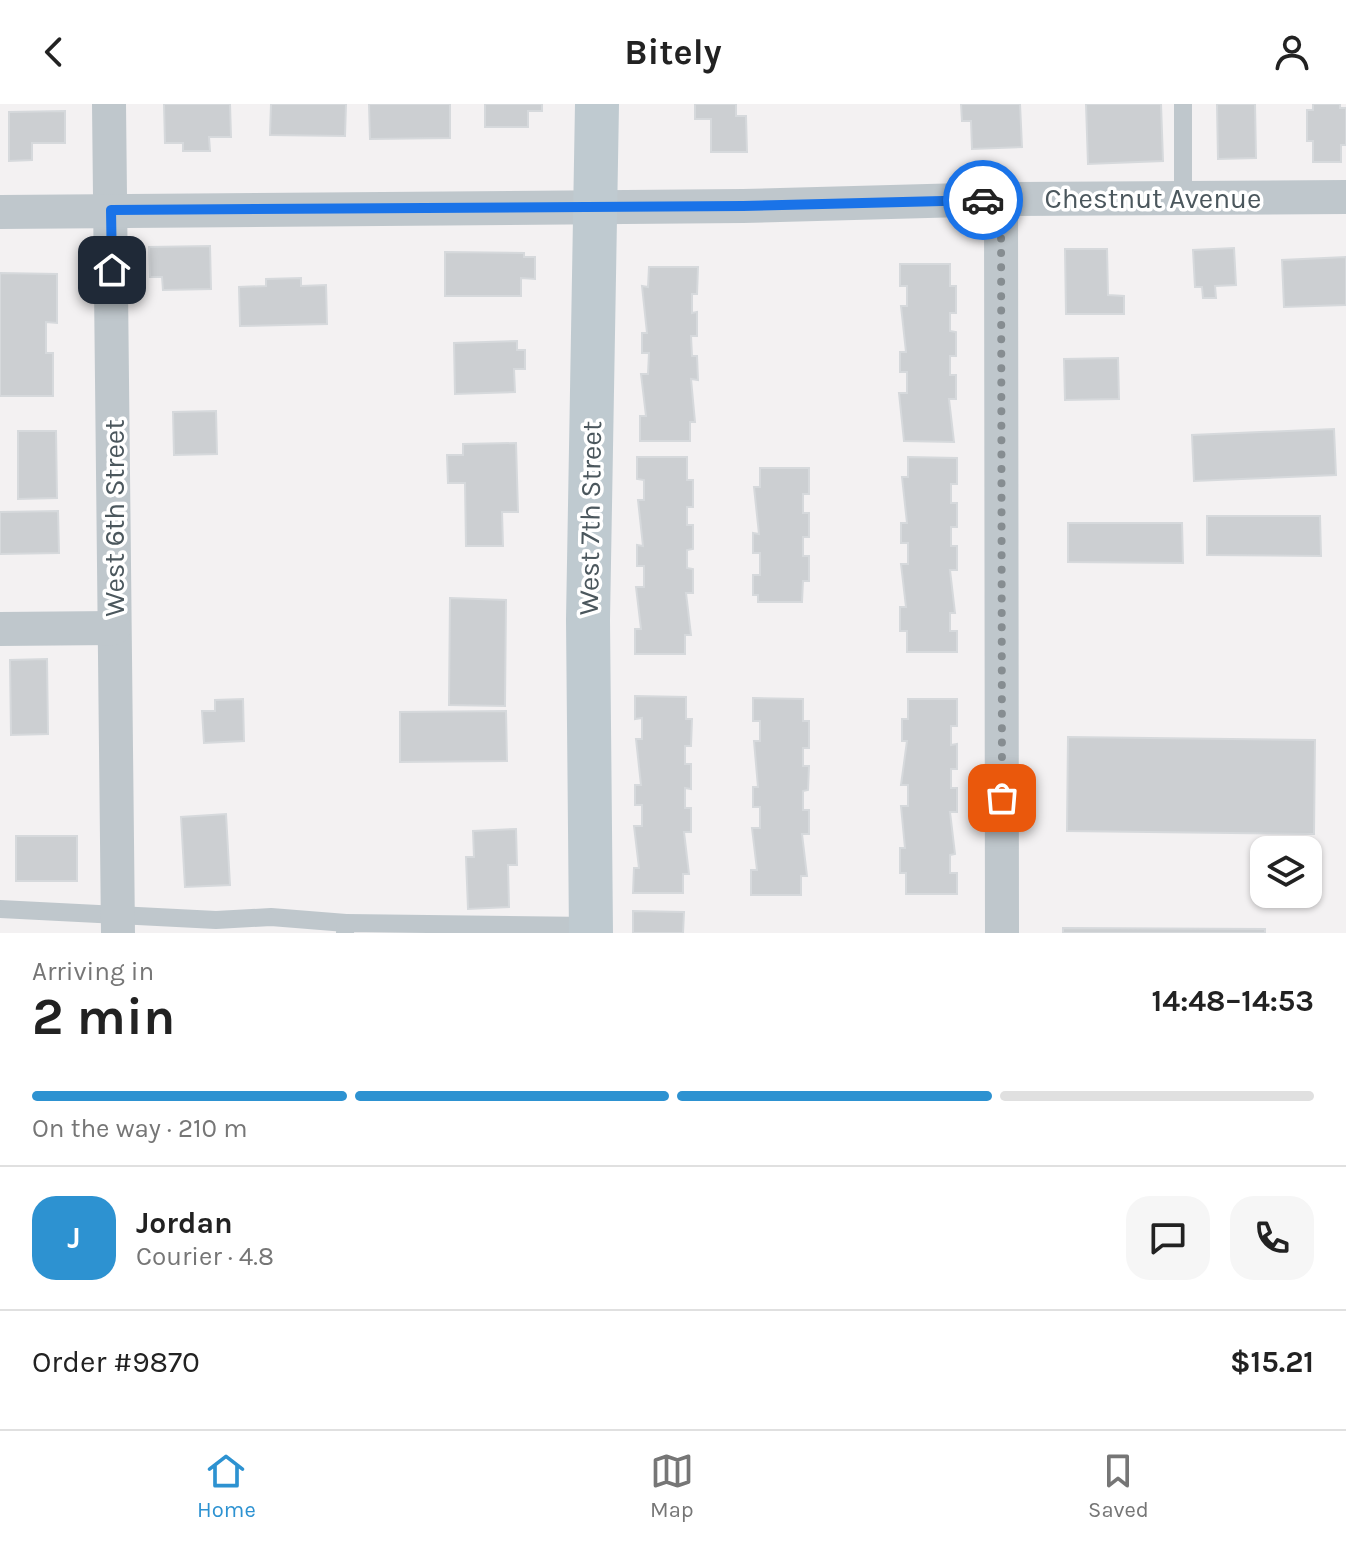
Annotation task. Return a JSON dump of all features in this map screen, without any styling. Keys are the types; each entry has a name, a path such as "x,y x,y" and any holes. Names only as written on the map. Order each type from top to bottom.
{"street":[{"name":"West 6th Street","path":"109,104 118,923"},
{"name":"West 7th Street","path":"591,929 588,620 597,104"},
{"name":"Chestnut Avenue","path":"0,212 1346,197"},
{"path":"1001,199 1002,933"},
{"path":"0,629 114,628"}],"lane":[{"path":"1183,104 1183,197"},
{"path":"0,909 118,923 271,917 346,928 591,929"}],"building":[{"path":"164,104 230,104 231,137 209,137 210,151 183,151 183,143 165,143"},
{"path":"271,104 346,104 345,136 270,135"},
{"path":"369,104 450,104 450,138 370,139"},
{"path":"485,104 542,104 542,111 528,111 528,127 485,127"},
{"path":"695,104 736,104 736,116 746,116 747,152 711,152 711,119 695,119"},
{"path":"961,104 1020,104 1022,147 972,149 971,121 962,121"},
{"path":"1086,104 1161,104 1163,161 1088,164"},
{"path":"1217,104 1255,104 1256,158 1218,159"},
{"path":"1313,104 1340,104 1340,108 1346,108 1346,145 1341,145 1341,162 1313,162 1313,141 1307,141 1307,110 1313,110"},
{"path":"65,111 65,143 32,143 32,160 9,161 9,112"},
{"path":"210,246 211,289 163,290 162,277 150,277 149,247"},
{"path":"1234,248 1236,285 1215,286 1216,298 1203,298 1202,287 1195,287 1193,250"},
{"path":"1065,249 1107,249 1108,295 1124,296 1124,314 1066,314"},
{"path":"445,252 524,253 524,257 535,257 535,279 521,278 521,296 445,296"},
{"path":"1346,257 1346,305 1284,307 1282,260"},
{"path":"900,264 950,264 950,286 956,286 956,313 950,313 950,331 956,332 956,356 950,356 950,375 956,375 956,399 949,399 954,442 904,441 899,393 907,393 907,372 900,372 900,352 906,352 901,306 907,306 907,286 900,286"},
{"path":"649,267 698,267 697,294 692,294 692,313 697,312 697,336 691,336 692,356 697,356 698,380 691,379 695,422 690,422 690,441 640,441 640,416 646,416 641,374 648,374 649,353 642,353 642,333 647,333 642,286 648,287"},
{"path":"0,273 57,274 57,323 46,322 46,353 53,353 53,396 0,396"},
{"path":"301,278 301,286 326,285 327,324 240,326 239,287 266,286 266,279"},
{"path":"517,341 517,350 525,350 525,369 514,369 515,392 455,394 454,343"},
{"path":"1118,358 1119,399 1065,400 1064,359"},
{"path":"216,411 217,454 174,455 173,412"},
{"path":"1334,429 1336,475 1194,481 1192,435"},
{"path":"18,431 56,431 57,498 18,499"},
{"path":"516,443 518,512 502,512 503,546 466,546 465,483 448,483 447,455 463,455 463,444"},
{"path":"637,457 687,457 687,480 693,480 693,507 687,507 687,525 693,525 693,549 687,550 687,568 693,569 693,593 686,593 691,635 685,635 685,654 635,654 635,629 641,629 636,587 644,587 644,566 637,566 637,545 643,546 638,500 644,500 644,480 637,479"},
{"path":"908,457 957,458 957,484 951,484 951,503 957,503 957,527 951,527 951,546 957,546 957,570 950,570 955,613 950,613 950,631 957,631 957,652 907,652 907,631 900,631 900,607 906,607 901,564 908,564 908,543 901,543 901,523 907,523 902,477 908,477"},
{"path":"760,468 809,468 809,494 803,494 803,513 809,513 809,537 803,537 803,556 809,556 809,581 803,581 802,602 758,602 758,595 753,595 753,575 760,575 760,553 753,553 753,533 759,534 754,487 760,487"},
{"path":"58,511 59,553 0,554 0,512"},
{"path":"1207,516 1320,516 1321,556 1207,555"},
{"path":"1068,523 1182,523 1183,563 1068,562"},
{"path":"450,598 506,600 505,706 449,705"},
{"path":"47,659 48,734 11,735 10,660"},
{"path":"635,696 686,697 686,719 692,719 691,746 685,746 685,764 691,764 691,789 685,788 685,808 691,808 691,832 684,832 689,874 683,874 683,893 633,893 634,868 639,868 634,826 642,826 642,805 635,805 635,785 641,785 636,739 642,739 642,718 635,719"},
{"path":"753,698 803,699 803,721 809,721 809,748 803,748 803,766 809,766 808,790 803,791 803,810 809,810 809,834 802,834 807,876 801,876 801,895 751,895 751,870 757,870 752,828 760,828 760,807 753,807 753,787 758,787 754,741 760,741 760,721 753,721"},
{"path":"243,699 244,741 204,743 202,711 215,711 215,700"},
{"path":"908,699 957,699 957,726 951,726 951,745 957,744 957,769 951,769 951,788 957,788 957,812 950,812 955,854 950,855 950,873 957,873 957,894 906,894 906,873 900,873 900,848 905,848 901,806 908,806 908,785 901,785 907,741 902,741 902,719 908,719"},
{"path":"506,711 507,761 400,762 400,712"},
{"path":"1068,737 1315,740 1314,834 1067,831"},
{"path":"226,814 230,885 185,887 181,817"},
{"path":"516,829 517,865 508,865 509,907 468,909 466,857 474,857 473,831"},
{"path":"16,836 77,836 77,881 16,881"},
{"path":"633,911 684,912 683,933 633,933"},
{"path":"1063,928 1265,929 1265,933 1063,933"}],"way so far":[{"path":"983,200 1001,199 1002,798"}],"route":[{"path":"112,270 111,210 743,206 983,200"}]}
